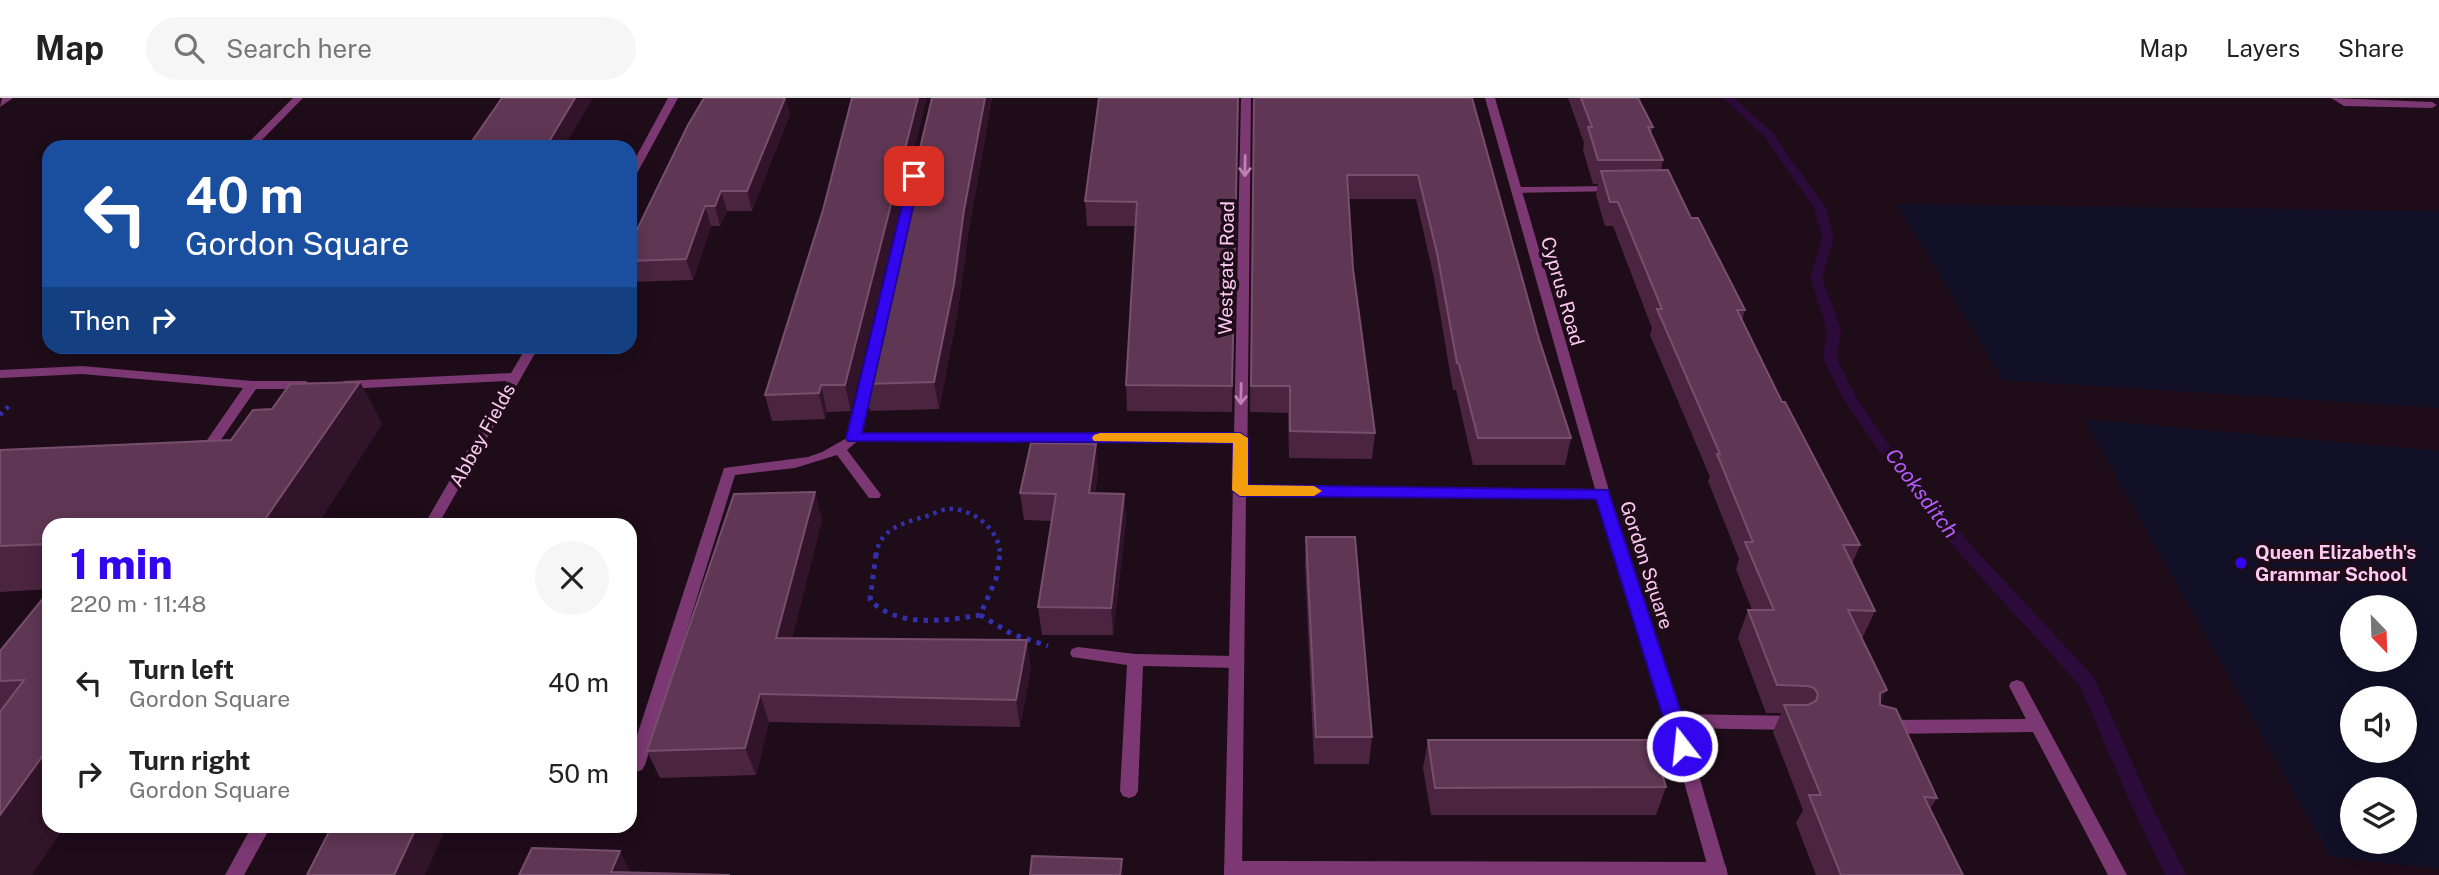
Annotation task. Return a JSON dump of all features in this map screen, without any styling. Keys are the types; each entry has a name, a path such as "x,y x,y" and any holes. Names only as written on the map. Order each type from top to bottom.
{"street":[{"path":"0,104 8,98"},
{"path":"256,140 298,98"},
{"path":"637,164 673,98"},
{"name":"Westgate Road","path":"1240,438 1247,98"},
{"name":"Cyprus Road","path":"1490,98 1603,494"},
{"path":"2336,98 2343,103 2432,104"},
{"path":"1516,190 1629,189"},
{"name":"Abbey Fields","path":"435,518 528,354"},
{"path":"637,762 729,471 802,463 840,450 853,438 873,356"},
{"path":"0,374 82,370 253,386 515,377"},
{"path":"185,444 211,444 253,386"},
{"path":"853,438 1240,438 1233,872 1719,872"},
{"path":"840,450 874,495"},
{"name":"Gordon Square","path":"1240,490 1603,494 1675,721 1719,872"},
{"path":"1078,653 1135,660 1235,662"},
{"path":"1129,791 1135,660"},
{"path":"2017,686 2118,875"},
{"path":"1675,721 1795,723"},
{"path":"1875,727 2039,725"},
{"path":"234,875 258,833"}],"path":[{"path":"948,509 973,513 992,527 1002,552 999,577 980,614 963,619 893,617 880,610 870,600 877,544 893,526 948,509"},
{"path":"980,614 1002,629 1030,642 1078,653"}],"shaded area":[{"path":"1897,204 2439,211 2439,408 2003,380"},
{"path":"2084,419 2439,451 2439,869 2330,856"}],"building":[{"path":"502,98 575,98 550,140 473,140"},
{"path":"704,98 785,98 747,191 721,191 715,206 705,206 686,259 637,261 637,230"},
{"path":"852,98 918,98 845,385 821,385 819,393 765,395 823,210"},
{"path":"932,98 985,98 964,210 954,284 934,382 864,384"},
{"path":"1099,98 1238,98 1232,386 1126,385 1137,202 1085,201"},
{"path":"1254,98 1472,98 1539,339 1571,438 1478,438 1457,363 1437,253 1418,175 1347,175 1353,269 1375,433 1290,431 1290,386 1251,386"},
{"path":"1581,98 1638,98 1653,127 1648,127 1663,160 1598,160 1588,127 1592,127"},
{"path":"1668,170 1691,218 1698,218 1745,310 1737,310 1782,402 1785,402 1860,545 1843,545 1875,611 1848,610 1887,690 1880,693 1880,705 1896,709 1937,798 1924,797 1963,875 1841,875 1809,795 1821,795 1784,705 1808,705 1816,701 1818,694 1814,688 1808,686 1777,685 1748,610 1774,610 1745,542 1753,542 1717,454 1720,454 1657,309 1662,309 1618,202 1610,202 1601,171"},
{"path":"360,382 266,518 42,518 42,544 0,546 0,450 231,440 253,410 272,409 290,384"},
{"path":"1031,443 1096,444 1089,493 1124,494 1111,608 1038,607 1056,494 1020,493"},
{"path":"815,492 776,638 1027,640 1016,700 760,694 745,748 647,751 734,494"},
{"path":"1306,537 1355,537 1372,737 1316,737"},
{"path":"42,600 42,757 0,815 0,712 24,680 0,681 0,651"},
{"path":"1428,740 1652,740 1666,787 1435,788"},
{"path":"328,833 414,833 394,875 307,875"},
{"path":"532,848 620,851 611,872 730,875 519,875"},
{"path":"1032,856 1122,859 1120,875 1030,875"}],"waterway":[{"name":"Cooksditch","path":"1728,98 1768,134 1820,208 1828,237 1816,278 1834,329 1830,359 1851,400 1884,448 1964,548 2088,682 2139,800 2176,875"}],"slow traffic":[{"path":"1100,438 1240,438 1240,490 1314,491"}],"place":[{"name":"Queen Elizabeth's Grammar School","path":"2241,563"}],"route":[{"path":"914,176 853,438 1240,438 1240,490 1603,494 1682,746"}]}
